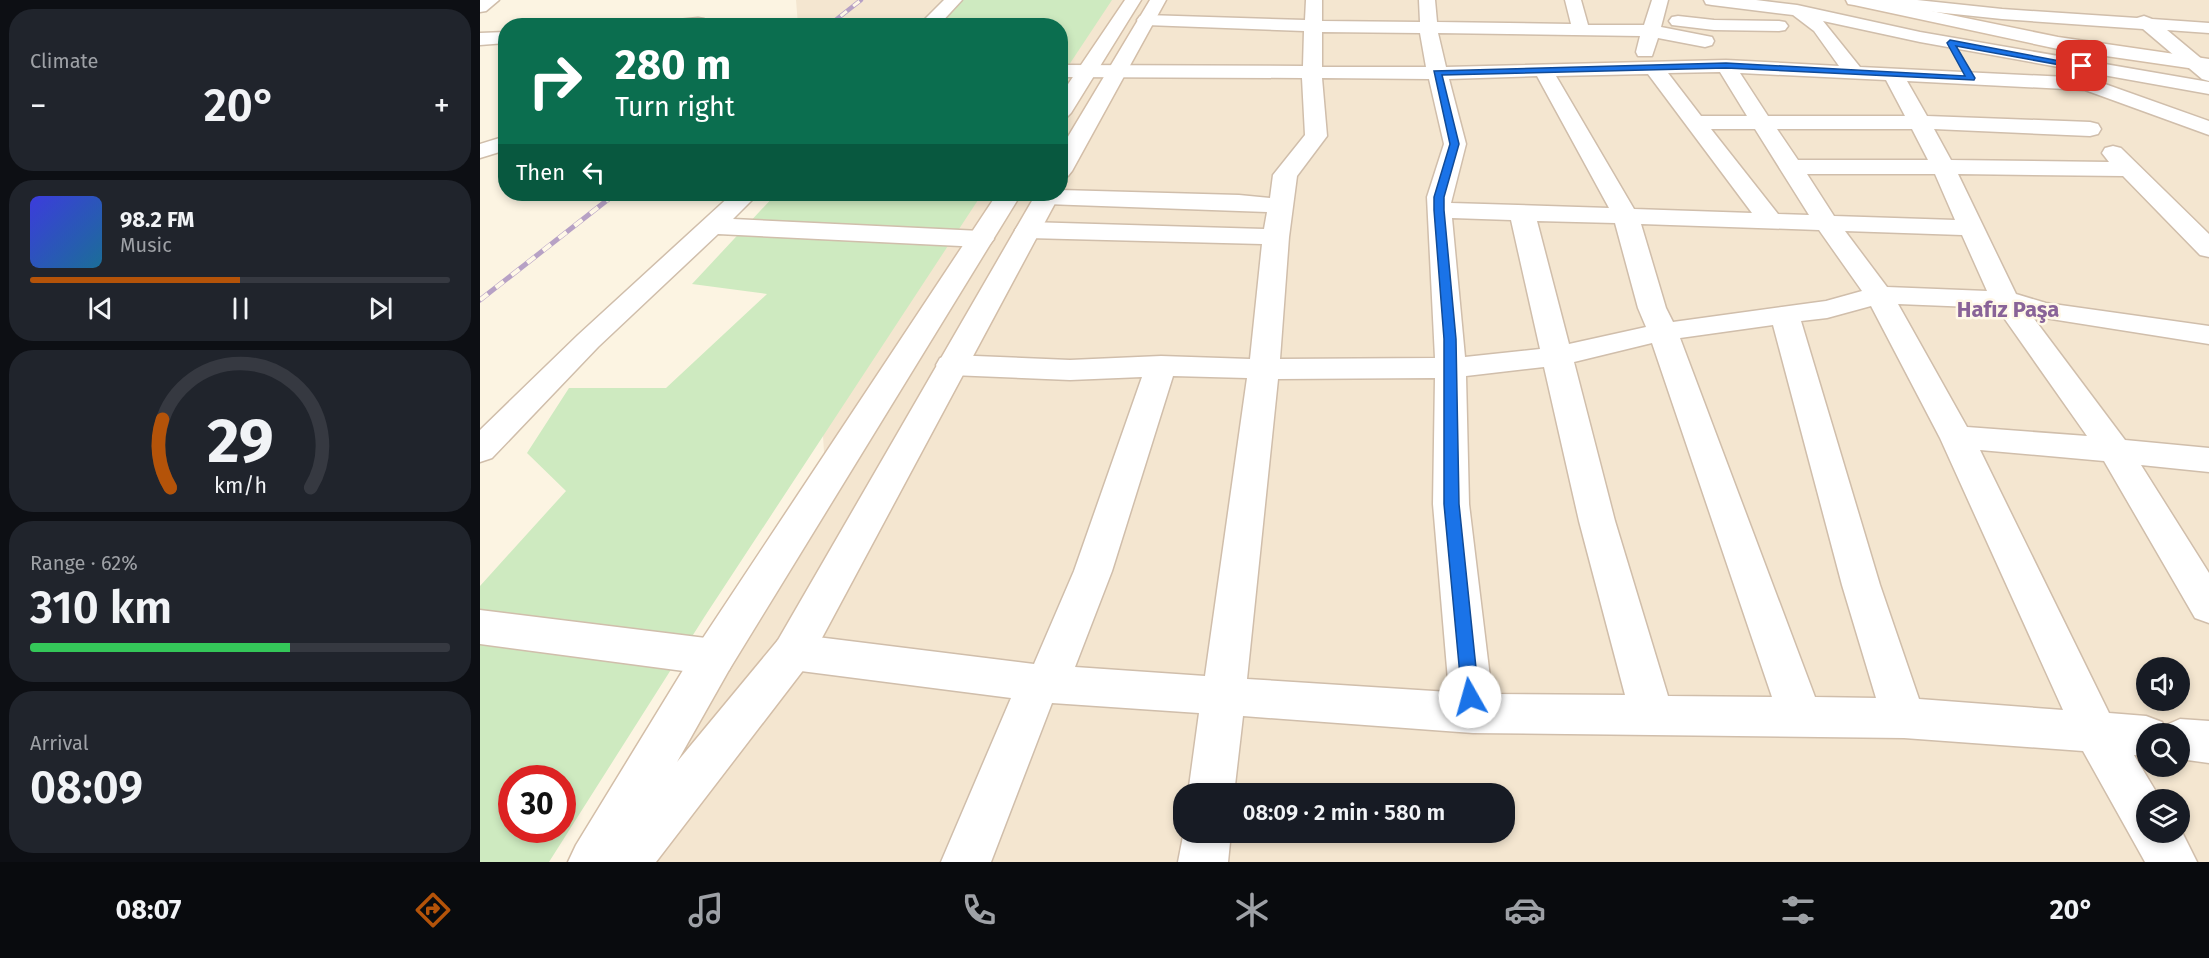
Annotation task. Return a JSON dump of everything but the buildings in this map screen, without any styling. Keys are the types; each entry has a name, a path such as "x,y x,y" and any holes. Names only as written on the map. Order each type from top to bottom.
{"street":[{"path":"480,8 491,0"},
{"path":"935,18 954,0"},
{"path":"1068,101 1132,0"},
{"path":"1068,157 1158,0"},
{"path":"1573,0 1581,30"},
{"path":"1646,68 1660,0"},
{"path":"1712,0 1793,5 1879,28 1950,43 2209,88"},
{"path":"1854,0 1998,7 2209,28"},
{"path":"1878,2 2058,43 2205,68"},
{"path":"1793,5 1820,27 1854,72"},
{"path":"1998,7 2014,33"},
{"path":"2131,8 2146,23 2205,68"},
{"path":"1146,20 1313,13 1428,14 1581,30 1654,25 1820,27"},
{"path":"1212,783 1221,697 1264,369 1276,237 1285,175 1316,136 1312,72 1313,13"},
{"path":"1428,14 1437,73 1455,144 1439,197 1439,210 1450,339 1451,504 1473,713"},
{"path":"1654,25 1705,41"},
{"path":"1879,28 1921,123 1973,228 2005,300 2116,452 2209,607"},
{"path":"480,39 498,38"},
{"path":"1950,43 1971,78"},
{"path":"1068,71 1437,73 1726,66 1854,72 1896,64 1971,78 2088,84 2209,128"},
{"path":"1726,66 1827,224 1879,295 1957,438 2095,731 2136,802"},
{"path":"1646,68 1695,122 1770,220"},
{"path":"1543,70 1626,217 1652,308 1663,332 1800,716"},
{"path":"2045,82 2209,249"},
{"path":"1695,122 1921,123 2090,129"},
{"path":"480,151 498,145"},
{"path":"1791,167 2128,169"},
{"path":"1068,188 1281,206"},
{"path":"480,450 588,340 738,201"},
{"path":"592,862 714,657 1005,201"},
{"path":"626,862 793,652 1044,201"},
{"path":"1439,210 1973,228"},
{"path":"1522,212 1597,521 1652,715"},
{"path":"711,226 981,239"},
{"path":"1028,230 1276,237"},
{"path":"951,365 1070,370 1161,366 1264,369 1450,368 1558,356 1663,332 1827,309 1879,295 2005,300 2044,311 2209,335"},
{"path":"1784,314 1861,585 1904,718"},
{"path":"966,862 1093,571 1161,366"},
{"path":"1957,438 2012,440 2209,460"},
{"path":"480,627 714,657"},
{"path":"793,652 1043,683 1473,713 1904,718 2136,735"},
{"path":"2190,740 2209,742"},
{"path":"1203,862 1205,843"},
{"path":"2161,843 2172,862"}],"shaded area":[{"path":"796,0 2209,0 2209,862 597,862 825,468 808,201 1068,201 1068,18 797,18"}],"green space":[{"path":"960,0 1112,0 1068,66 1068,18 943,18"},
{"path":"769,201 977,201 705,616 576,819 576,765 498,765 498,843 561,843 549,862 480,862 480,586 566,491 527,453 569,388 666,388 767,294 692,284"}],"railway":[{"path":"838,18 861,0"},
{"path":"480,300 606,201"}],"district":[{"name":"Hafız Paşa","path":"2008,309"}],"route":[{"path":"1470,697 1451,504 1450,339 1442,267 1439,210 1439,197 1455,144 1437,73 1726,66 1971,78 1950,43 2082,66"}]}
